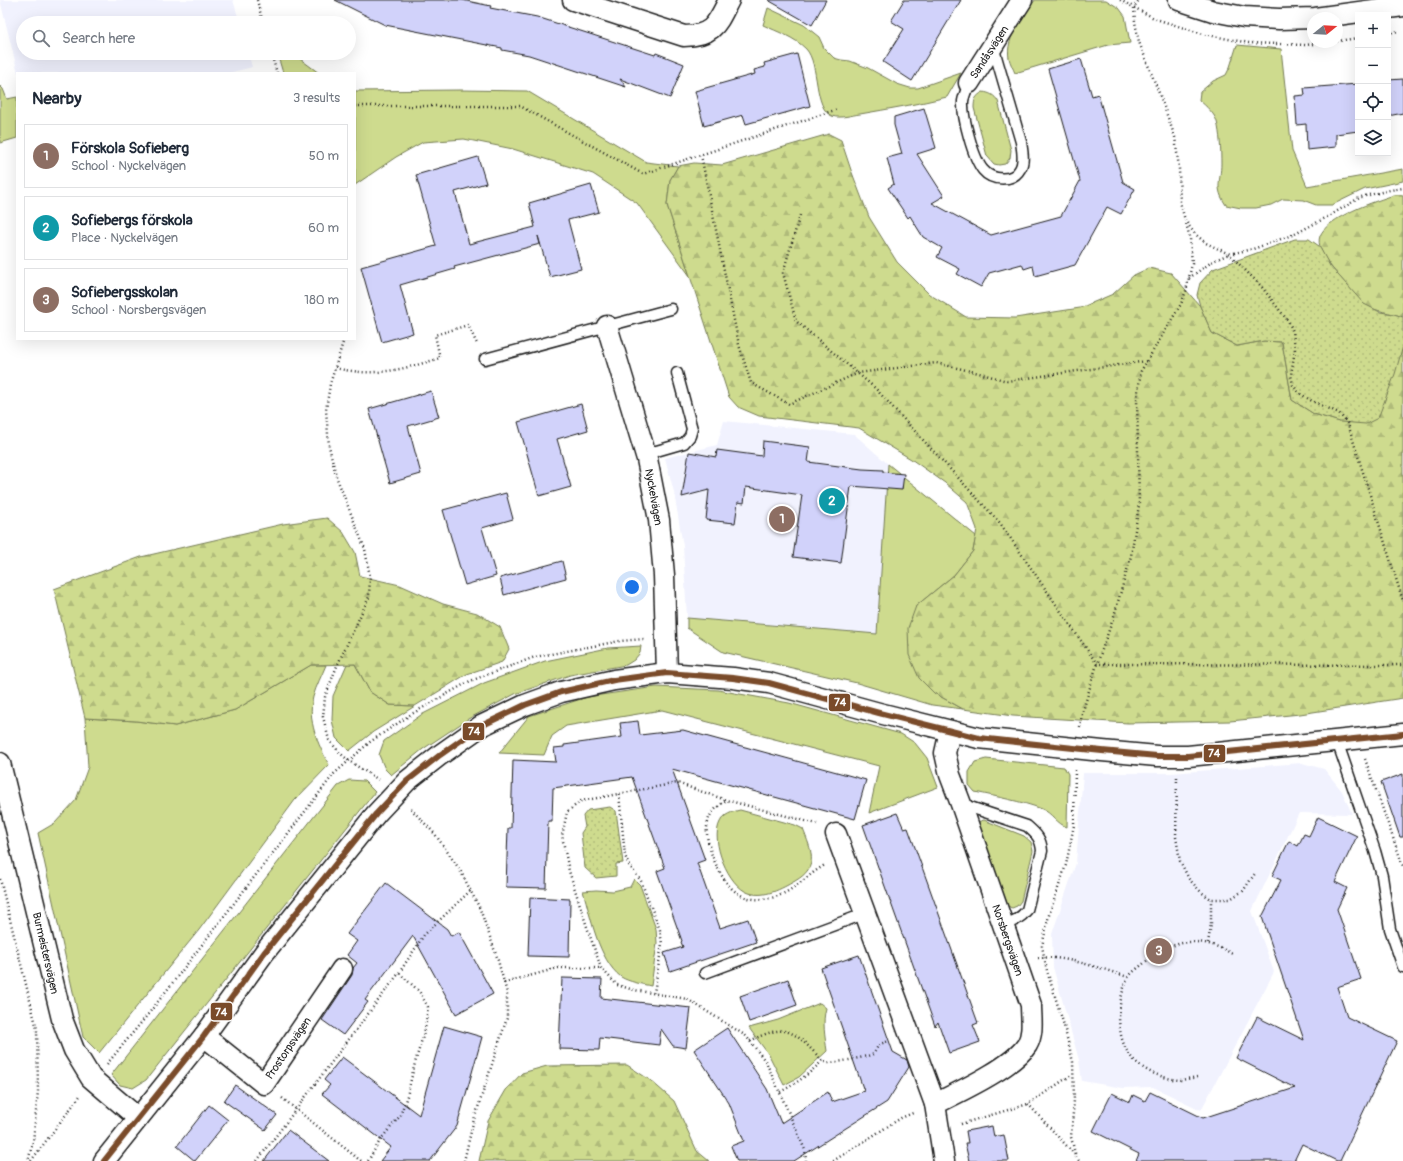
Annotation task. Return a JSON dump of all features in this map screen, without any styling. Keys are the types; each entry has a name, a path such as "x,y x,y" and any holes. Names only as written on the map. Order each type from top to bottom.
{"street":[{"path":"573,0 684,36 695,36 706,33 715,27 729,0"},
{"name":"Sandåsvägen","path":"969,83 1022,0"},
{"path":"1179,0 1213,11 1279,20 1315,18 1403,6"},
{"name":"Nyckelvägen","path":"608,326 646,454 659,520 664,575 667,673"},
{"path":"104,1161 204,1036 264,953 376,814 408,781 440,755 481,726 525,705 562,692 614,680 667,673 733,678 769,683 979,738 1157,756 1177,756 1403,734"},
{"name":"Norsbergsvägen","path":"935,1104 1011,1061 1027,1044 1032,1029 1031,1005 950,775 945,753 950,731"},
{"name":"Burmeistersvägen","path":"0,763 62,1019 74,1050 91,1078 138,1118"},
{"path":"836,834 864,914 935,1104 944,1161"},
{"name":"Prostorpsvägen","path":"204,1036 264,1084 342,969"}],"lane":[{"path":"969,83 963,99 963,112 976,160 983,171 991,177 1002,179 1012,177 1020,169 1023,158 1021,142 993,46"},
{"path":"485,359 671,309"},
{"path":"646,454 684,443 690,436 692,429 677,373"},
{"path":"1337,741 1375,851 1382,876 1390,929 1403,967"},
{"path":"961,804 1027,826 1035,833 1041,842 1042,851 1027,910 1022,917 1003,925"},
{"path":"705,973 864,914"}],"path":[{"path":"256,0 261,16"},
{"path":"1076,1157 1071,1137 1074,1100 1073,1062 1063,1022 1047,972 1042,946 1049,915 1066,865 1074,825 1076,749 1082,714 1097,664 1114,616 1131,556 1139,505 1138,384 1141,371 1181,304 1192,264 1190,238 1180,202 1179,168 1175,137 1139,42 1134,8 1139,0"},
{"path":"1391,32 1403,30"},
{"path":"1343,40 1355,38"},
{"path":"273,60 277,72"},
{"path":"356,106 520,106 643,174 838,109"},
{"path":"701,155 739,345 752,383 789,404 858,373 936,363 1007,381 1147,360"},
{"path":"1189,278 1213,261 1229,254 1252,249 1295,234 1361,197 1403,188"},
{"path":"800,215 783,273 796,321 875,388 1000,523 1097,664"},
{"path":"1185,221 1195,234 1206,243 1229,254 1261,286 1288,321 1293,331 1295,349 1291,375 1293,385 1299,393 1312,401 1339,413 1348,424 1403,601"},
{"path":"335,368 362,372 392,370 428,362 440,358 435,336 468,326 485,359"},
{"path":"344,340 330,384 326,410 328,446 336,476 365,549 370,577 369,597 337,666 325,697 323,717 328,740 349,761 382,782"},
{"path":"1097,664 1403,665"},
{"path":"1358,739 1403,866"},
{"path":"1177,756 1176,837 1180,861 1189,879 1201,892 1211,899 1230,899 1243,890 1256,872"},
{"path":"806,1161 804,1150 766,1062 746,1036 687,999 634,990 616,985 601,968 569,871 562,836 567,812 581,801 677,783 726,800 823,826 836,834"},
{"path":"619,794 625,856 629,865 641,881 660,930 662,944 654,993"},
{"path":"726,800 715,808 709,818 706,833 711,851 724,881 735,892 746,898 761,899 776,897 791,890 816,870 844,855"},
{"path":"410,808 435,834 460,870 471,890 480,909 497,957 507,993 507,1018 473,1123 464,1161"},
{"path":"0,879 37,1029 38,1091 30,1161"},
{"path":"257,1161 399,973 424,935 471,890"},
{"path":"1208,943 1211,924 1211,899"},
{"path":"1196,1077 1181,1080 1161,1076 1144,1069 1129,1054 1121,1036 1118,1016 1122,993 1128,977 1147,960 1165,949 1180,943 1194,941 1208,943 1222,947 1234,955"},
{"path":"1044,957 1075,962 1128,977"},
{"path":"504,983 558,968 601,968"},
{"path":"368,1161 381,1139 400,1116 407,1096 414,1063 425,1029 428,1007 419,991 399,973"},
{"path":"750,1041 776,1030 787,1031 799,1038 822,1060 828,1063 873,1054 879,1044 909,1035"},
{"path":"780,1092 798,1083 822,1060"},
{"path":"939,1131 994,1113 1028,1104 1073,1074"},
{"path":"264,1084 361,1161"},
{"path":"30,1161 81,1095"},
{"path":"834,1161 901,1118 935,1104"},
{"path":"1028,1104 1079,1161"}],"shaded area":[{"path":"0,0 233,0 238,16 16,16 16,60 250,60 252,67 233,72 18,72"},
{"path":"724,421 854,434 888,464 877,634 687,618 683,546 674,492 665,458 717,445"},
{"path":"1302,763 1324,769 1342,791 1352,814 1299,813 1252,911 1274,972 1201,1110 1153,1087 1123,1088 1082,1081 1079,1060 1053,967 1052,934 1076,863 1083,773 1171,773"}],"green space":[{"path":"1035,0 1106,0 1119,8 1125,16 1130,43 1108,45 1015,73 1009,58 1010,42 1016,28"},
{"path":"768,8 804,25 819,37 824,48 834,58 850,61 868,68 897,84 910,88 918,88 961,73 947,97 846,116 832,116 826,111 822,104 813,65 806,49 791,38 763,25"},
{"path":"1237,45 1281,49 1292,151 1307,186 1403,169 1403,181 1365,189 1332,205 1316,205 1303,200 1283,199 1271,205 1256,208 1241,208 1226,205 1222,199 1219,189 1221,153 1217,122 1212,113 1199,100 1200,92 1213,81 1226,75"},
{"path":"279,60 301,60 318,72 283,72"},
{"path":"0,86 3,89 7,99 16,97 16,138 0,143"},
{"path":"356,91 527,91 646,162 678,166 670,180 667,205 690,276 637,203 593,174 513,149 464,139 423,142 396,157 356,184"},
{"path":"983,92 992,95 998,101 1011,150 1010,158 1005,164 994,164 987,156 974,108 976,98"},
{"path":"829,134 841,140 869,217 897,262 929,294 966,317 1015,318 1080,308 1113,294 1134,275 1149,268 1171,273 1200,306 1212,333 1237,346 1264,341 1282,342 1292,400 1314,414 1340,422 1401,352 1403,346 1403,698 1300,714 1230,721 1128,723 1013,716 963,709 934,693 919,678 909,655 908,628 916,606 954,575 973,551 977,529 967,502 945,483 911,459 859,428 759,416 738,407 729,397 667,205 670,180 678,166 694,163 722,165"},
{"path":"1394,195 1403,195 1403,317 1374,309 1361,302 1335,272 1321,250 1319,242 1320,236 1324,229 1332,222 1353,211"},
{"path":"1295,239 1309,239 1319,246 1330,266 1364,304 1380,312 1403,317 1403,346 1395,374 1378,418 1366,424 1340,422 1314,414 1292,400 1282,342 1264,341 1237,346 1212,333 1200,306 1197,295 1200,283 1213,269"},
{"path":"888,464 976,536 973,551 954,575 916,606 934,693 963,709 932,705 857,683 723,652 687,628 687,618 877,634"},
{"path":"327,518 343,532 355,552 360,576 400,585 443,604 477,613 500,627 509,649 502,662 467,674 415,706 390,705 370,692 355,664 311,665 235,710 175,726 136,721 85,718 54,589 141,557 283,524"},
{"path":"641,646 640,653 634,660 626,665 570,675 515,694 468,719 423,749 391,775 385,769 379,755 384,741 421,715 484,683 545,661 608,648"},
{"path":"347,664 355,664 370,692 390,705 415,706 373,732 349,751 336,738 332,720 333,696"},
{"path":"311,665 326,665 313,697 311,715 318,741 329,765 295,800 199,930 99,1053 83,1037 38,833 55,823 76,800 88,767 85,718 136,721 175,726 235,710"},
{"path":"656,687 718,690 789,703 901,734 915,743 927,758 938,787 869,813 879,766 662,710 566,726 552,736 544,755 499,753 529,716 587,697"},
{"path":"986,759 1064,767 1068,774 1067,827 1063,826 1049,813 1042,809 1017,801 975,792 969,785 969,772 975,762"},
{"path":"349,780 364,781 375,792 146,1080 133,1088 120,1085 111,1075 338,786"},
{"path":"610,807 616,811 623,863 616,864 616,876 596,878 585,868 581,833 585,827 583,816 588,810"},
{"path":"740,810 795,825 803,829 811,851 811,864 803,876 779,890 767,894 749,893 741,889 734,882 723,862 717,840 720,822 726,815"},
{"path":"984,820 1024,836 1031,842 1033,851 1021,901 1017,906 1012,908 1003,904 977,822"},
{"path":"634,879 640,885 656,929 657,943 651,986 624,979 606,960 592,925 583,891 613,891 630,887"},
{"path":"820,1003 826,1008 824,1024 827,1051 799,1077 784,1085 769,1055 749,1028 778,1020"},
{"path":"627,1065 650,1080 674,1101 697,1151 709,1161 479,1161 488,1121 506,1090 522,1073 547,1066"}],"building":[{"path":"335,0 462,0 491,6 490,8 537,17 655,55 656,53 684,64 670,98 620,79 626,87 529,55 502,50 502,48 385,25"},
{"path":"768,0 826,0 812,25"},
{"path":"904,0 961,0 912,81 883,62 904,29 891,21"},
{"path":"797,54 810,106 746,124 743,115 704,126 695,91 755,74 754,70 765,67 764,63"},
{"path":"1081,59 1092,96 1098,94 1123,182 1135,189 1121,214 1107,207 1075,265 1035,276 1033,266 1024,269 1022,264 989,273 981,287 957,274 960,269 937,257 942,248 923,237 910,216 908,218 888,188 894,184 887,158 902,154 894,125 894,117 924,108 936,148 917,154 944,196 932,203 991,235 1061,216 1080,181 1048,69"},
{"path":"1403,79 1403,113 1391,115 1391,84 1391,80"},
{"path":"1355,84 1355,131 1336,134 1336,147 1307,150 1306,124 1297,125 1295,96 1305,95 1304,88"},
{"path":"478,157 486,183 455,192 469,244 535,227 529,203 591,185 599,212 568,220 581,269 550,277 538,236 540,244 454,267 455,269 400,285 413,333 382,342 361,267 436,246 416,175"},
{"path":"431,391 439,417 408,426 421,474 390,483 369,409"},
{"path":"581,404 588,430 557,439 571,487 539,496 518,422"},
{"path":"763,441 810,447 808,462 862,469 883,470 883,472 904,474 902,490 851,486 841,563 793,557 802,495 746,487 744,503 738,502 735,523 706,520 709,490 682,497 689,452 716,457 717,450 762,456"},
{"path":"506,493 513,519 482,528 496,576 465,585 443,510"},
{"path":"562,561 566,578 504,595 500,578"},
{"path":"638,721 640,735 683,730 866,780 855,819 672,769 705,860 697,863 720,928 748,919 756,942 670,971 664,953 683,947 682,941 657,871 665,868 632,777 553,788 552,821 548,821 546,888 506,887 508,828 511,828 513,760 556,762 554,748 564,747 564,745 622,737 620,723"},
{"path":"1403,774 1403,837 1400,837 1381,782"},
{"path":"897,813 904,829 908,828 978,1023 973,1025 980,1042 949,1053 938,1022 935,1026 863,825"},
{"path":"1318,817 1357,836 1335,882 1347,888 1337,909 1361,979 1337,987 1347,1017 1397,1041 1340,1161 1337,1161 1302,1144 1294,1161 1136,1161 1139,1154 1093,1131 1112,1093 1130,1102 1133,1095 1145,1101 1150,1092 1203,1118 1295,1088 1236,1058 1257,1017 1304,1040 1262,917 1281,880 1272,876 1289,841 1298,846 1304,834 1309,836"},
{"path":"386,883 447,929 451,936 459,932 493,994 456,1014 413,936 365,1000 368,1002 343,1035 322,1020 352,975 353,968 357,963 347,955 357,941 347,934"},
{"path":"530,897 570,899 569,957 528,956"},
{"path":"859,955 893,1052 907,1060 909,1067 887,1102 794,1161 737,1161 731,1146 744,1141 729,1103 694,1050 727,1028 767,1089 781,1123 828,1092 832,1102 864,1091 821,968"},
{"path":"562,978 602,979 601,998 691,1008 686,1048 673,1046 661,1029 659,1045 600,1038 599,1050 559,1049"},
{"path":"788,979 797,1005 749,1022 740,996"},
{"path":"444,1026 482,1037 457,1126 430,1161 380,1161 391,1147 322,1094 330,1085 324,1080 342,1057 419,1115"},
{"path":"235,1085 277,1115 265,1130 224,1101"},
{"path":"209,1105 228,1120 195,1161 177,1146"},
{"path":"992,1126 994,1137 1004,1135 1009,1161 969,1161 965,1143 968,1143 966,1131"},
{"path":"288,1130 329,1161 264,1161"}],"transit line":[{"name":"74","path":"104,1161 204,1036 264,953 376,814 407,781 481,726 525,705 561,692 614,680 667,673 733,678 769,683 979,738 1157,756 1188,756 1403,734"}],"place":[{"name":"Sofiebergs förskola","path":"832,501"},
{"name":"Förskola Sofieberg","path":"782,519"},
{"name":"Sofiebergsskolan","path":"1159,951"}]}
